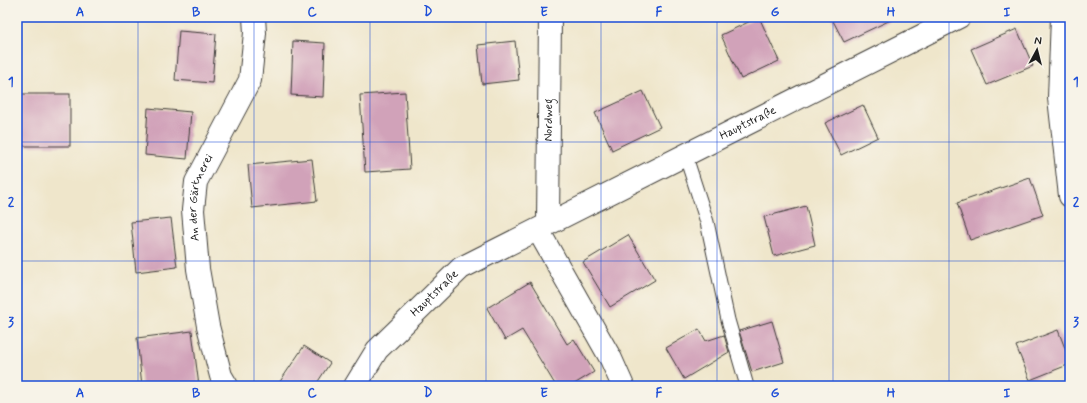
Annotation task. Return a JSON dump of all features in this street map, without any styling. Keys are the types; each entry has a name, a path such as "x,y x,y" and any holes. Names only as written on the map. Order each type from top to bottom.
{"street":[{"name":"An der Gärtnerei","path":"227,386 220,376 208,326 198,269 193,203 196,182 250,80 255,33 254,17"},
{"name":"Nordweg","path":"543,226 550,17"},
{"name":"Hauptstraße","path":"355,386 377,350 461,268 959,17"},
{"path":"1062,17 1059,98 1070,196"},
{"path":"543,226 612,359 623,386"}],"lane":[{"path":"685,154 707,222 728,320 747,386"}],"building":[{"path":"759,17 779,61 741,79 721,35"},
{"path":"831,17 897,17 844,42"},
{"path":"1017,29 1033,66 987,85 971,49"},
{"path":"179,31 216,34 212,83 175,80"},
{"path":"293,41 325,43 323,97 291,95"},
{"path":"515,41 519,80 482,84 478,45"},
{"path":"643,91 660,127 612,150 595,113"},
{"path":"405,92 410,169 365,172 360,95"},
{"path":"17,94 70,94 70,146 17,146"},
{"path":"863,105 878,137 841,155 825,123"},
{"path":"148,108 191,112 187,159 145,155"},
{"path":"312,159 317,201 252,208 248,165"},
{"path":"1030,178 1043,215 970,240 957,203"},
{"path":"806,206 815,245 774,256 764,217"},
{"path":"171,218 177,267 136,272 131,222"},
{"path":"628,235 655,280 610,307 583,262"},
{"path":"530,282 567,344 574,339 594,372 571,386 556,386 522,330 505,340 487,308"},
{"path":"772,321 784,362 752,372 739,331"},
{"path":"699,329 706,341 724,335 729,352 684,379 666,348"},
{"path":"1058,330 1070,364 1030,380 1016,346"},
{"path":"192,331 199,386 142,386 137,338"},
{"path":"304,346 330,363 315,386 277,386"}]}
